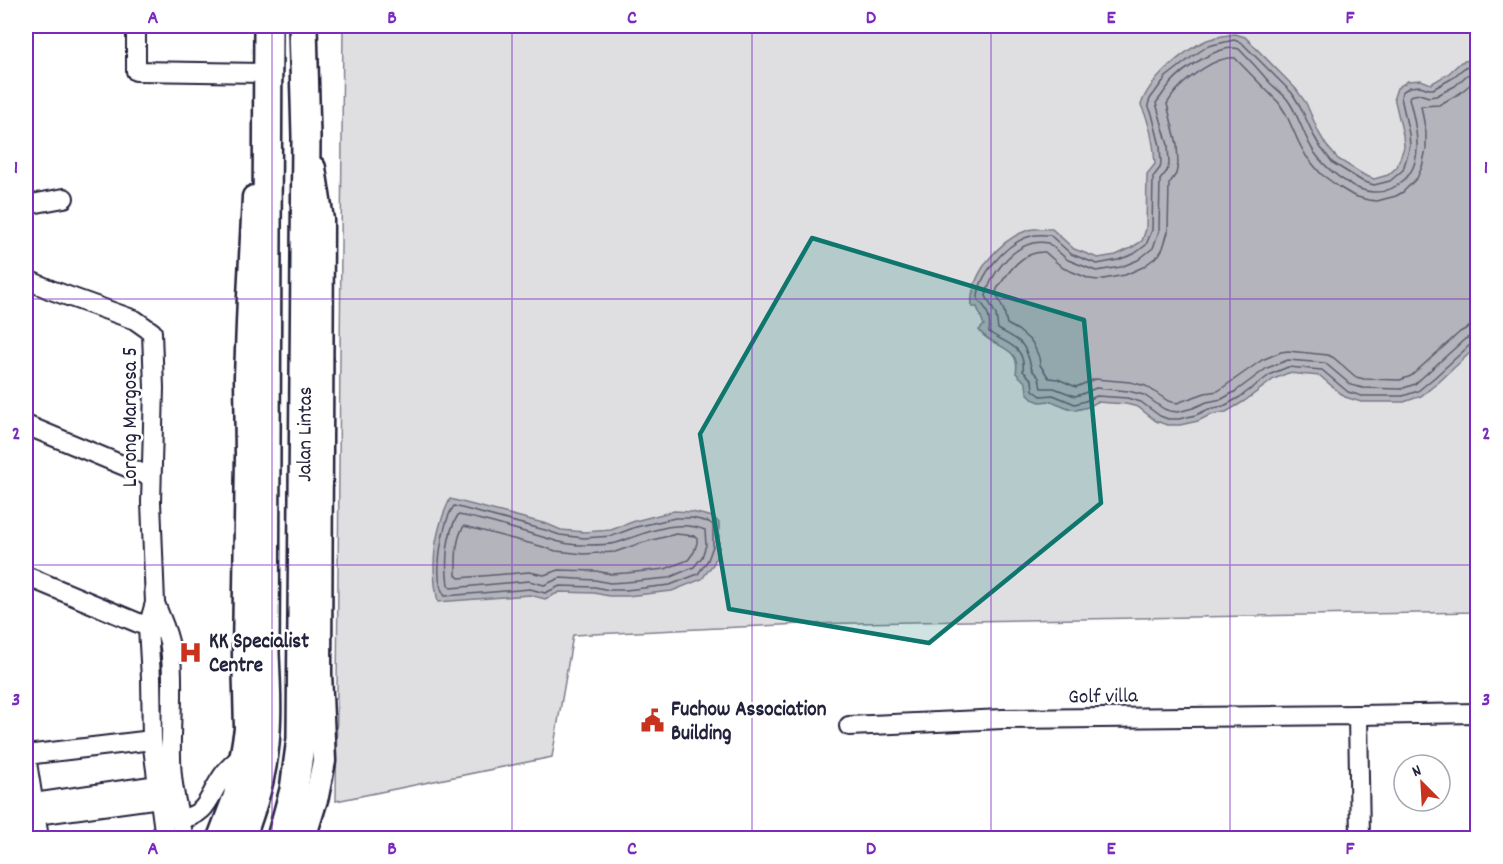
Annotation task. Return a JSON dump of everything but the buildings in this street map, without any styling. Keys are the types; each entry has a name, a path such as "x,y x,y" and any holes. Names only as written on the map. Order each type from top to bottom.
{"highway":[{"name":"Jalan Lintas","path":"227,834 261,775 267,708 268,26"},
{"name":"Jalan Lintas","path":"298,838 294,790 301,739 306,137 303,26"}],"main road":[{"name":"Jalan Lintas","path":"227,834 246,729 244,655 246,377 258,118 268,76"}],"street":[{"path":"136,26 136,71 268,76"},
{"path":"26,204 63,198"},
{"name":"Lorong Margosa 5","path":"26,279 135,320 152,332 154,388 151,477 157,628 152,678 152,740 164,791"},
{"path":"26,425 151,477"},
{"path":"26,576 157,628"},
{"name":"Lorong Margosa 5","path":"157,628 170,645 171,759 164,791"},
{"name":"Golf villa","path":"849,726 1004,719 1478,713"},
{"path":"1358,715 1360,838"},
{"path":"39,838 26,758 152,740"},
{"path":"179,819 196,815 203,809 224,774 241,757"},
{"path":"35,809 164,791"},
{"path":"164,791 179,819 184,838"},
{"path":"164,791 165,838"}],"highlighted area":[{"path":"812,238 1084,320 1101,503 929,643 729,609 700,434"}],"shaded area":[{"path":"343,26 1477,26 1477,612 801,624 573,635 552,757 336,801"}],"water":[{"path":"1235,34 1245,37 1296,89 1306,103 1326,145 1338,159 1374,179 1388,175 1397,167 1404,147 1394,97 1397,88 1408,81 1421,80 1431,84 1448,74 1461,62 1477,58 1477,348 1421,396 1404,402 1361,402 1345,397 1320,376 1288,373 1274,379 1226,412 1180,425 1167,425 1156,421 1138,407 1126,404 1097,402 1076,410 1051,401 1040,402 1032,399 1027,392 1026,383 1016,373 1017,364 1014,357 979,330 984,325 977,307 972,307 972,295 981,271 997,250 1017,235 1031,229 1052,229 1074,249 1098,258 1116,255 1142,241 1146,229 1147,174 1155,164 1151,134 1141,105 1145,96 1168,67 1188,51 1207,40"},
{"path":"450,499 547,524 561,530 585,532 611,530 674,511 692,512 713,517 719,523 719,548 714,563 702,579 672,591 627,596 560,592 545,599 530,595 438,602 434,575 435,549 440,524"}],"place":[{"name":"KK Specialist Centre","path":"191,652"},
{"name":"Fuchow Association Building","path":"653,720"}]}
